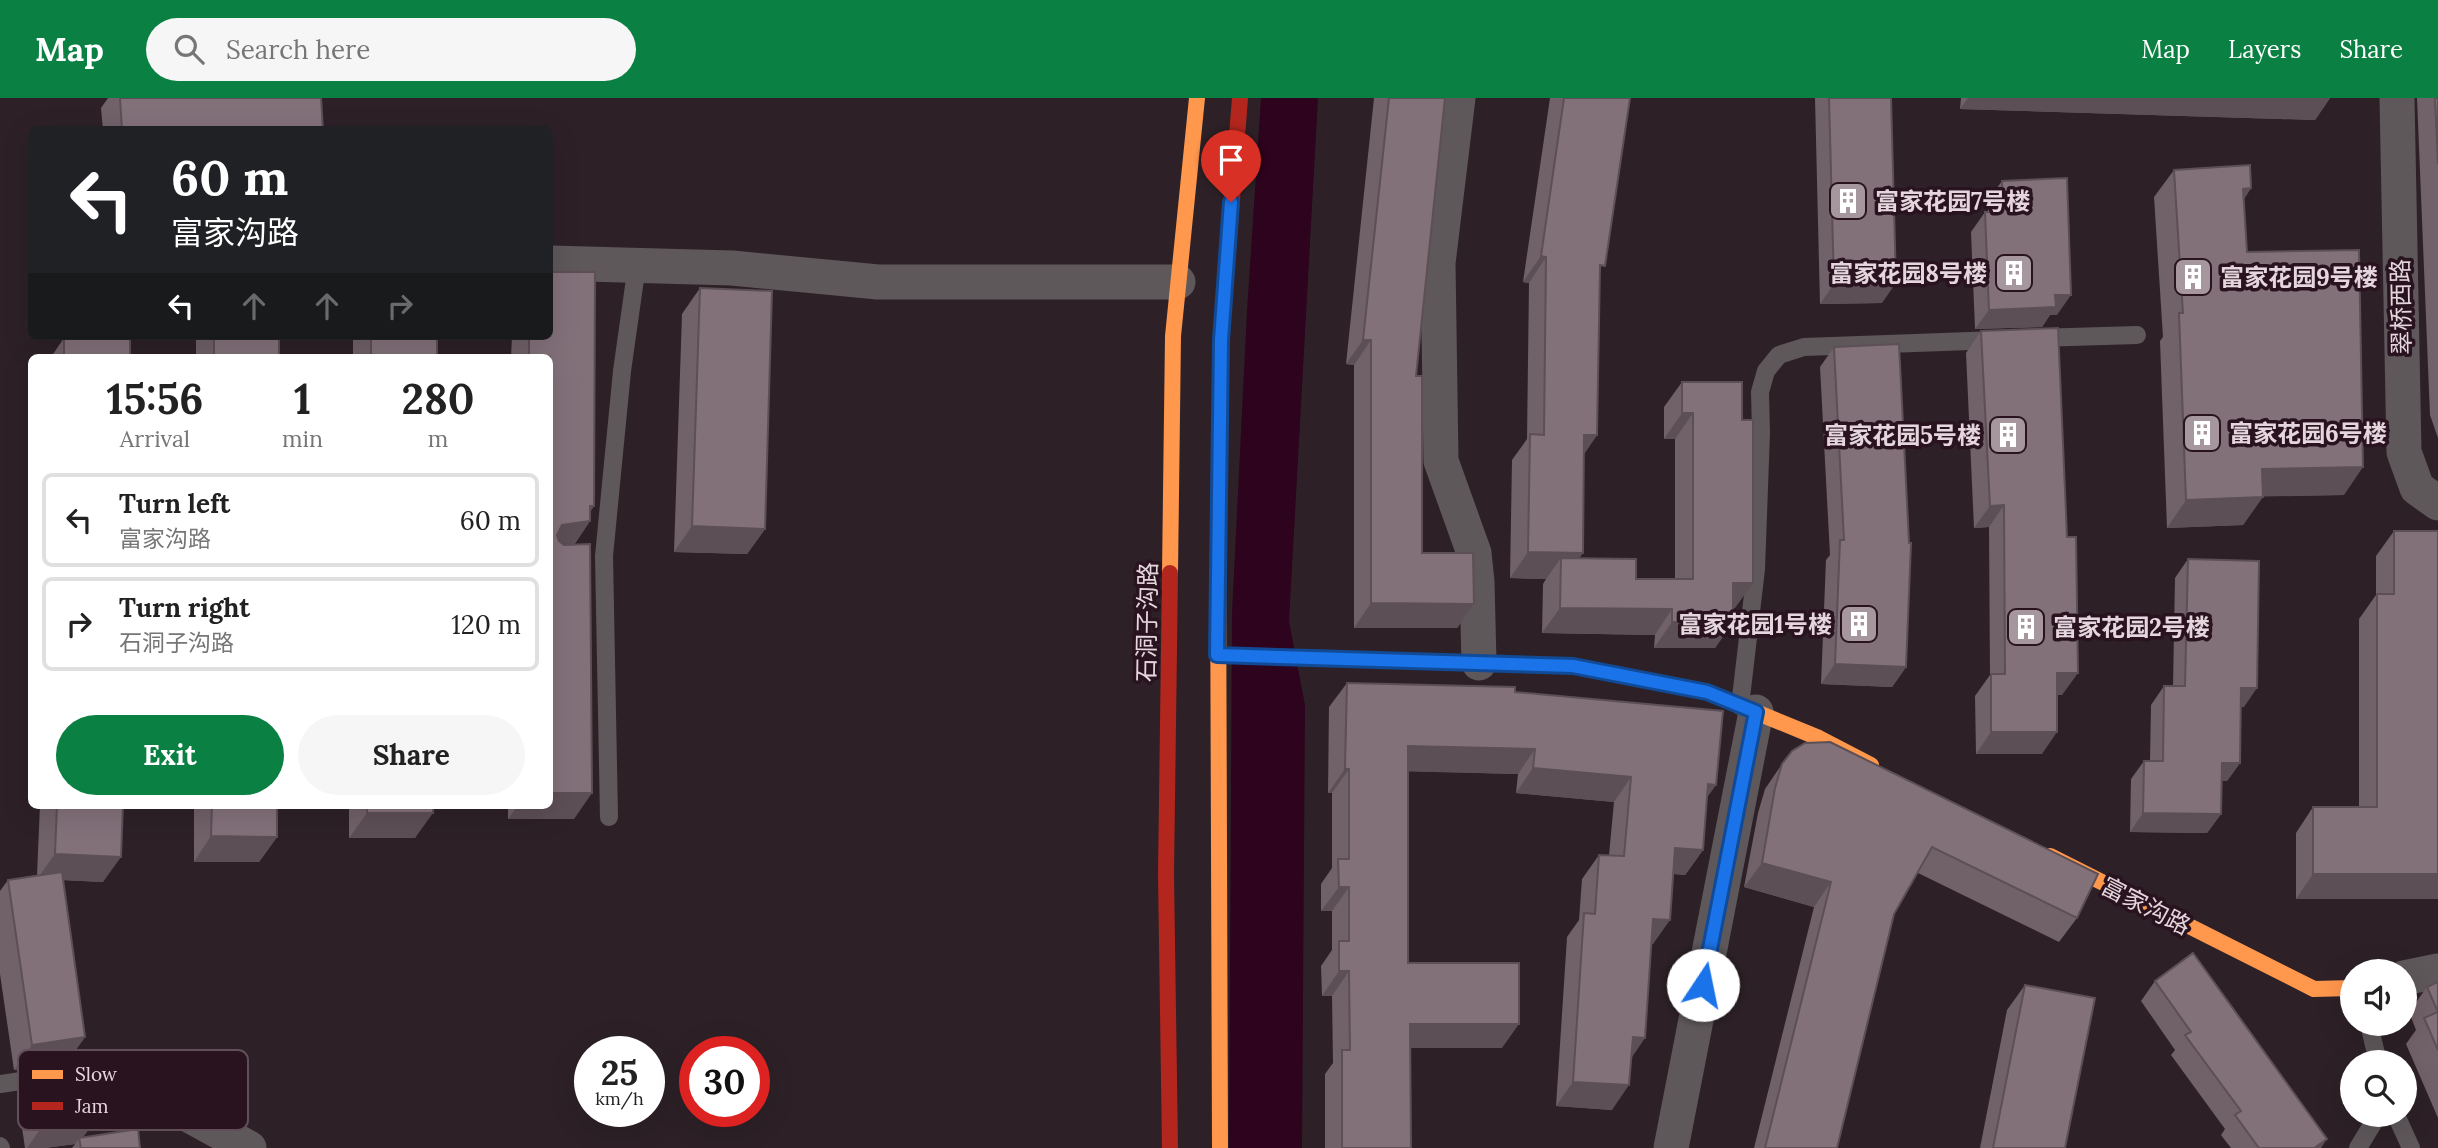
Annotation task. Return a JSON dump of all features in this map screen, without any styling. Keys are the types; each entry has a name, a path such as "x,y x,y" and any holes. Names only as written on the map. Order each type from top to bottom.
{"main road":[{"name":"石洞子沟路","path":"1170,1148 1166,874 1173,337 1198,98"},
{"path":"1220,1148 1224,655 1221,340 1240,98"},
{"path":"1224,655 1573,666 1707,692 1819,738 1881,770"},
{"name":"富家沟路","path":"2031,846 2314,989 2340,988"}],"street":[{"path":"1458,98 1438,263 1441,461 1474,554 1479,663"},
{"name":"翠桥西路","path":"2396,98 2404,452 2417,488 2438,503"},
{"path":"553,262 732,268 878,282 1178,282"},
{"path":"1671,1148 1748,709"},
{"path":"2417,975 2438,971"},
{"path":"216,1130 249,1148"}],"lane":[{"path":"609,817 597,556 637,265"},
{"path":"1748,709 1756,569 1760,392 1766,371 1779,355 1804,347 2137,335"},
{"path":"0,1084 18,1081"},
{"path":"2358,1148 2371,1127"},
{"path":"2401,1127 2411,1148"}],"shaded area":[{"path":"1261,98 1318,98 1289,621 1305,705 1302,1148 1229,1148 1232,613"}],"building":[{"path":"120,98 321,98 323,126 122,126"},
{"path":"1389,98 1445,98 1416,376 1422,376 1422,553 1473,553 1474,604 1371,603 1371,340 1363,340"},
{"path":"1564,98 1630,98 1605,266 1600,265 1597,435 1584,435 1583,553 1528,552 1530,434 1544,435 1546,257 1541,256"},
{"name":"富家花园7号楼","path":"1829,98 1891,98 1896,283 1834,284"},
{"path":"2435,98 2438,98 2438,164"},
{"path":"2250,165 2251,188 2243,189 2247,252 2359,250 2363,467 2262,469 2263,497 2186,500 2179,313 2183,313 2174,170"},
{"name":"富家花园8号楼","path":"2067,178 2071,295 2055,295 2056,307 1989,310 1985,212 2003,212 2002,181"},
{"path":"553,272 595,272 594,506 590,506 590,521 562,525 557,535 564,545 590,544 592,793 553,793 553,354 529,354 529,340 553,340"},
{"path":"700,288 772,291 765,529 692,526"},
{"path":"2058,328 2067,537 2076,537 2078,673 2057,673 2057,732 1991,732 1991,674 2005,674 2004,505 1990,506 1981,331"},
{"path":"64,340 130,340 130,354 64,354"},
{"path":"214,340 279,340 279,354 214,354"},
{"path":"371,340 437,340 437,354 371,354"},
{"path":"1899,344 1911,543 1906,667 1835,664 1840,540 1844,540 1834,347"},
{"path":"1682,382 1742,382 1742,420 1753,420 1753,583 1733,583 1733,622 1672,622 1672,609 1560,608 1561,558 1636,559 1636,579 1693,579 1693,413 1682,413"},
{"path":"2394,531 2438,531 2438,874 2313,874 2313,807 2377,807 2377,594 2394,594"},
{"path":"2188,559 2259,561 2257,688 2241,688 2240,763 2222,763 2221,814 2143,813 2144,761 2163,761 2164,686 2185,686"},
{"path":"1347,683 1515,687 1515,692 1723,711 1716,785 1708,784 1703,850 1675,848 1670,920 1653,919 1645,1038 1633,1037 1629,1085 1573,1082 1584,913 1595,914 1599,855 1624,856 1631,777 1533,768 1535,749 1408,746 1408,963 1519,963 1519,1024 1410,1024 1411,1148 1342,1148 1342,1050 1350,1050 1349,971 1339,971 1339,941 1349,941 1349,887 1339,887 1338,859 1349,859 1349,769 1345,769"},
{"path":"1830,742 2098,874 2077,918 1932,847 1894,914 1837,1148 1765,1148 1831,882 1762,863 1775,788 1782,764 1792,751 1805,743"},
{"path":"57,809 123,809 121,857 55,854"},
{"path":"212,809 277,809 277,837 211,836"},
{"path":"367,809 433,809 433,813 367,813"},
{"path":"62,872 85,1037 32,1045 8,880"},
{"path":"2193,953 2327,1139 2314,1148 2259,1148 2235,1115 2241,1111 2185,1035 2191,1032 2155,981"},
{"path":"2438,982 2438,1012 2427,987"},
{"path":"2025,985 2095,998 2065,1148 1993,1148"},
{"path":"2438,1012 2438,1050 2424,1018"},
{"path":"138,1130 140,1148 81,1148 79,1138"}],"traffic: slow":[{"path":"1170,573 1173,336 1197,98"},
{"path":"1218,550 1220,1148"},
{"path":"1657,682 1707,692 1819,738 1871,765"},
{"path":"2050,856 2314,989 2340,988"}],"traffic: jam":[{"path":"1218,550 1221,340 1240,98"},
{"path":"1170,573 1166,874 1170,1148"},
{"path":"1217,655 1573,666 1657,682"}],"place":[{"name":"富家花园7号楼","path":"1848,201"},
{"name":"富家花园8号楼","path":"2014,273"},
{"name":"富家花园9号楼","path":"2193,277"},
{"name":"富家花园6号楼","path":"2202,433"},
{"name":"富家花园5号楼","path":"2008,435"},
{"name":"富家花园1号楼","path":"1859,624"},
{"name":"富家花园2号楼","path":"2026,627"}],"route":[{"path":"1231,202 1221,340 1217,655 1573,666 1707,692 1756,712 1703,985"}]}
